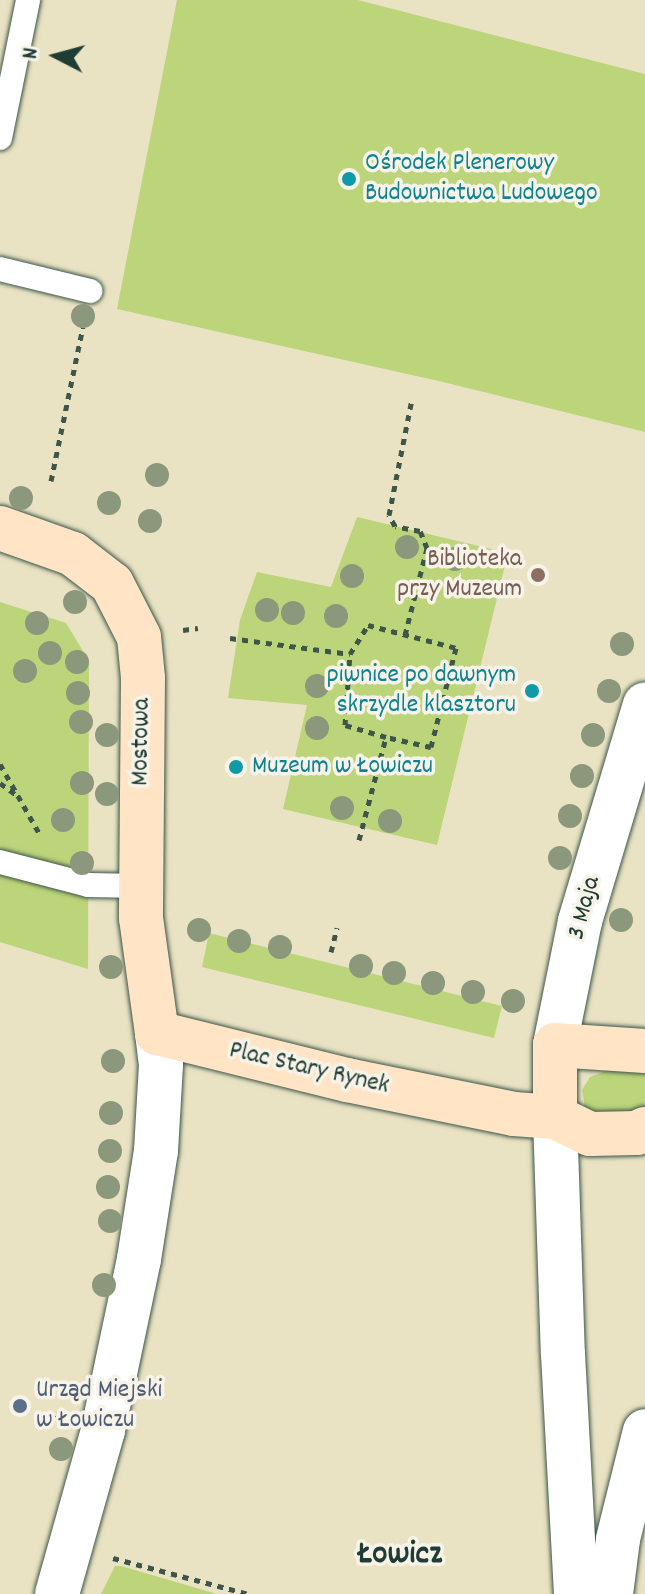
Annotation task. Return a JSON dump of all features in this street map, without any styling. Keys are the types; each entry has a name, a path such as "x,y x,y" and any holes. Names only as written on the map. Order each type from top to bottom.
{"street":[{"name":"Mostowa","path":"0,528 73,554 112,584 139,637 143,678 141,886 157,1033"},
{"name":"3 Maja","path":"555,1117 555,1045 580,921 645,705"},
{"path":"57,1594 103,1430 139,1259 156,1151 161,1065 157,1033"},
{"name":"Plac Stary Rynek","path":"157,1033 347,1080 514,1114 555,1117"},
{"path":"555,1045 645,1051"},
{"path":"576,1594 555,1117 590,1134 637,1133 645,1129"},
{"path":"611,1594 618,1539 645,1431"}],"lane":[{"path":"0,138 28,0"},
{"path":"0,269 90,291"},
{"path":"0,862 88,885 141,886"}],"path":[{"path":"51,481 90,291"},
{"path":"405,635 427,548 420,531 395,526 389,515 412,399"},
{"path":"368,625 456,648 431,747 345,725 350,654 368,625"},
{"path":"230,638 350,654"},
{"path":"359,840 386,737"},
{"path":"0,764 64,879"},
{"path":"0,783 19,797"},
{"path":"331,952 337,928"},
{"path":"39,1414 63,1420"},
{"path":"105,1563 119,1558 248,1594"}],"green space":[{"path":"177,0 358,0 645,74 645,432 443,382 117,309"},
{"path":"357,517 508,553 437,845 283,809 307,705 228,698 240,620 257,572 331,587"},
{"path":"0,602 66,623 89,661 88,969 0,942"},
{"path":"209,933 502,1006 494,1038 202,967"},
{"path":"645,1068 645,1113 606,1117 585,1107 582,1090 590,1077 611,1069"},
{"path":"115,1566 121,1566 217,1594 101,1594"}],"place":[{"name":"Ośrodek Plenerowy Budownictwa Ludowego","path":"349,179"},
{"name":"Biblioteka przy Muzeum","path":"538,575"},
{"name":"piwnice po dawnym skrzydle klasztoru","path":"532,691"},
{"name":"Muzeum w Łowiczu","path":"236,767"},
{"name":"Urząd Miejski w Łowiczu","path":"20,1406"}],"district":[{"name":"Łowicz","path":"400,1556"}]}
